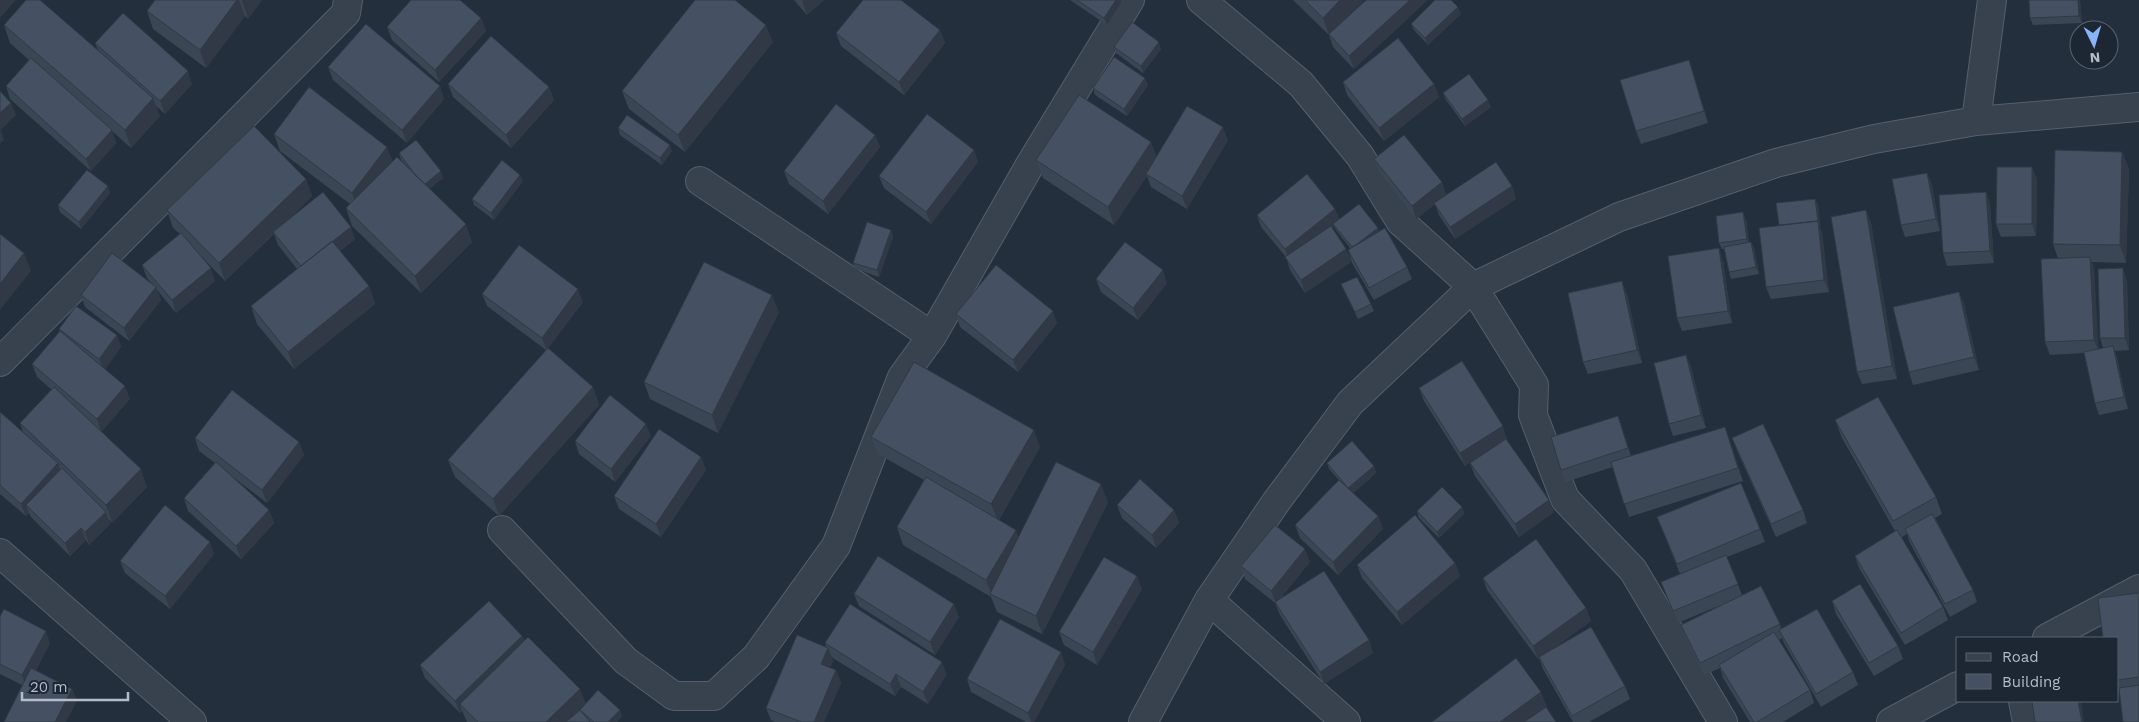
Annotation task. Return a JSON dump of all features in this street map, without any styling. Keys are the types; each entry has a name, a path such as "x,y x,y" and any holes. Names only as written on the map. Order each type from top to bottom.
{"street":[{"path":"0,362 346,13 348,0"},
{"path":"502,530 626,661 674,696 714,696 756,657 836,546 902,376 932,336 1032,163 1130,0"},
{"path":"1201,0 1301,84 1360,156 1400,221 1473,287 1534,384 1533,415 1565,499 1633,570 1723,722"},
{"path":"1976,121 1992,0"},
{"path":"1143,722 1209,600 1276,502 1350,403 1473,287 1618,217 1776,163 1874,139 1976,121 2139,107"},
{"path":"700,181 932,336"},
{"path":"0,553 192,722"},
{"path":"2049,637 2139,589"},
{"path":"1209,600 1346,722"},
{"path":"1892,722 1956,687"},
{"path":"2023,702 2026,722"}],"building":[{"path":"26,0 40,0 153,98 125,130 4,25"},
{"path":"155,0 237,0 200,50 147,11"},
{"path":"411,0 460,0 481,18 435,70 387,27"},
{"path":"695,0 735,0 766,25 678,135 622,91"},
{"path":"863,0 901,0 940,30 899,82 836,33"},
{"path":"1077,0 1116,0 1104,18"},
{"path":"1305,0 1340,0 1323,18"},
{"path":"1366,0 1410,0 1349,56 1329,34"},
{"path":"1435,0 1451,0 1458,7 1425,38 1411,24"},
{"path":"2029,0 2078,0 2079,16 2030,18"},
{"path":"123,13 188,71 160,101 95,43"},
{"path":"1132,22 1159,42 1141,66 1114,47"},
{"path":"366,24 440,86 402,130 328,67"},
{"path":"491,36 549,87 506,135 448,84"},
{"path":"1398,38 1434,84 1379,128 1343,82"},
{"path":"1114,57 1145,78 1124,109 1093,88"},
{"path":"31,58 112,130 86,159 6,86"},
{"path":"1689,60 1704,111 1636,131 1620,80"},
{"path":"1469,74 1488,100 1462,119 1443,93"},
{"path":"309,87 387,147 352,193 274,134"},
{"path":"0,91 11,103 0,113"},
{"path":"1079,95 1151,142 1108,207 1036,160"},
{"path":"836,104 875,135 823,201 784,171"},
{"path":"1187,106 1223,127 1182,196 1146,174"},
{"path":"927,114 974,150 926,212 879,176"},
{"path":"627,115 670,145 660,158 618,128"},
{"path":"254,126 306,179 219,263 167,210"},
{"path":"1404,135 1442,182 1412,206 1374,159"},
{"path":"416,140 441,171 425,184 416,176 399,153"},
{"path":"2055,150 2122,152 2120,245 2053,244"},
{"path":"397,157 466,224 415,276 346,208"},
{"path":"502,160 520,175 491,213 472,199"},
{"path":"1496,162 1512,186 1450,227 1434,203"},
{"path":"1997,167 2032,167 2032,224 1996,224"},
{"path":"87,170 108,186 79,222 58,205"},
{"path":"1927,173 1936,219 1901,225 1892,179"},
{"path":"1307,174 1335,209 1285,249 1257,215"},
{"path":"323,192 351,227 301,266 273,232"},
{"path":"1986,192 1990,251 1943,253 1939,195"},
{"path":"1815,199 1818,221 1779,225 1776,203"},
{"path":"1359,204 1378,228 1352,247 1333,224"},
{"path":"1866,210 1892,366 1857,372 1831,217"},
{"path":"1743,212 1747,239 1719,243 1716,216"},
{"path":"1818,221 1824,280 1766,287 1759,228"},
{"path":"867,222 891,230 877,270 853,263"},
{"path":"1331,226 1346,249 1301,280 1285,257"},
{"path":"1385,228 1407,267 1369,288 1348,250"},
{"path":"181,233 211,268 172,300 142,265"},
{"path":"0,234 24,253 0,284"},
{"path":"332,241 369,286 288,352 251,306"},
{"path":"1125,242 1163,270 1133,308 1096,279"},
{"path":"1751,242 1756,267 1729,272 1724,247"},
{"path":"519,245 578,289 542,338 482,294"},
{"path":"1719,248 1728,311 1677,318 1668,256"},
{"path":"112,253 156,287 124,328 81,295"},
{"path":"2090,257 2094,340 2045,342 2041,259"},
{"path":"704,262 772,295 712,415 644,382"},
{"path":"996,265 1053,311 1013,360 956,314"},
{"path":"2123,268 2125,338 2100,338 2098,269"},
{"path":"1357,277 1371,304 1355,312 1341,284"},
{"path":"1622,281 1637,350 1583,362 1568,293"},
{"path":"1959,292 1974,357 1909,372 1893,307"},
{"path":"76,306 117,335 99,359 59,329"},
{"path":"60,331 125,386 97,419 32,364"},
{"path":"2113,346 2124,397 2095,403 2084,352"},
{"path":"548,348 593,387 493,499 448,460"},
{"path":"1686,355 1701,415 1669,424 1654,363"},
{"path":"1462,361 1503,426 1460,453 1419,388"},
{"path":"914,362 1034,430 991,504 871,437"},
{"path":"54,387 141,469 106,505 20,423"},
{"path":"232,390 299,442 262,490 195,438"},
{"path":"610,395 646,424 611,469 575,441"},
{"path":"1878,397 1936,497 1893,521 1835,420"},
{"path":"0,412 58,463 21,504 0,485"},
{"path":"1618,416 1628,448 1561,470 1551,437"},
{"path":"1763,424 1803,510 1771,524 1732,438"},
{"path":"1725,427 1738,468 1624,504 1611,462"},
{"path":"659,429 701,457 656,524 614,496"},
{"path":"1506,439 1549,500 1515,524 1470,463"},
{"path":"1352,441 1374,466 1348,488 1327,463"},
{"path":"216,462 269,510 236,546 184,498"},
{"path":"1056,462 1101,484 1036,616 990,594"},
{"path":"62,468 106,512 85,532 81,528 65,543 26,505"},
{"path":"926,477 1016,530 986,580 897,527"},
{"path":"1140,479 1174,510 1152,535 1117,505"},
{"path":"1339,480 1378,516 1333,562 1295,525"},
{"path":"1741,483 1760,529 1677,564 1657,517"},
{"path":"1442,487 1462,507 1437,532 1417,511"},
{"path":"165,505 210,542 165,596 120,561"},
{"path":"1932,514 1973,590 1945,604 1905,529"},
{"path":"1415,515 1455,563 1397,612 1357,565"},
{"path":"1275,525 1305,549 1271,591 1241,566"},
{"path":"1897,530 1943,607 1901,633 1855,556"},
{"path":"1536,539 1586,608 1533,646 1483,578"},
{"path":"1726,555 1738,584 1673,611 1661,582"},
{"path":"878,556 954,604 930,642 854,594"},
{"path":"1104,557 1137,576 1093,652 1059,632"},
{"path":"1324,571 1369,640 1320,672 1275,602"},
{"path":"1860,584 1898,646 1869,663 1832,601"},
{"path":"1761,586 1780,624 1700,663 1681,625"},
{"path":"2139,593 2139,677 2119,680 2119,637 2103,637 2098,598"},
{"path":"489,601 522,636 455,701 420,665"},
{"path":"850,604 942,662 923,692 896,674 890,684 825,643"},
{"path":"4,609 46,631 22,675 0,664 0,616"},
{"path":"1817,609 1853,672 1816,694 1779,630"},
{"path":"1000,619 1061,652 1028,713 967,679"},
{"path":"1591,627 1625,686 1572,716 1539,657"},
{"path":"1774,632 1810,690 1754,722 1719,665"},
{"path":"797,635 828,648 821,664 836,670 814,722 801,722 766,708"},
{"path":"528,637 580,689 546,722 478,722 460,704"},
{"path":"1516,658 1541,692 1500,722 1432,722"},
{"path":"31,668 72,689 55,722 4,722"},
{"path":"2139,685 2139,722 2123,722 2119,688"},
{"path":"598,690 620,710 608,722 594,722 580,710"},
{"path":"2032,702 2078,702 2082,722 2035,722"},
{"path":"1546,707 1556,722 1524,722"},
{"path":"580,710 590,722 566,722"}]}
